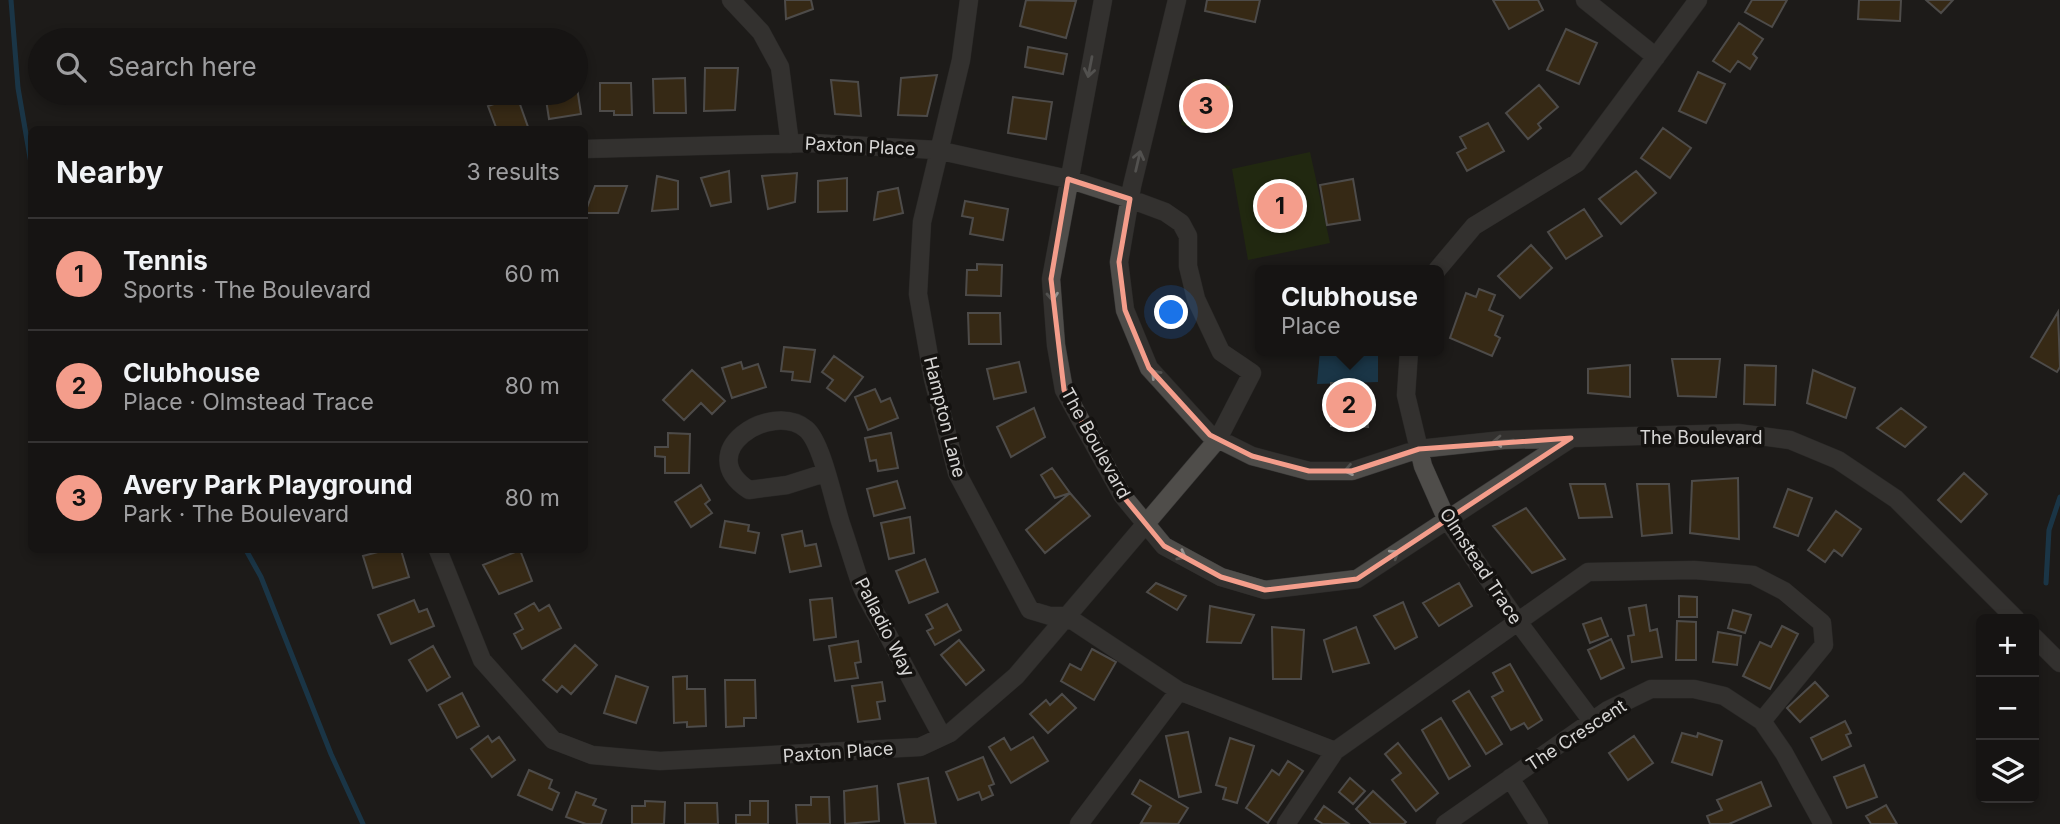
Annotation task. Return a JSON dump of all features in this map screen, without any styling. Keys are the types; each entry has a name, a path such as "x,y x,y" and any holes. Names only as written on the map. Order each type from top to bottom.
{"street":[{"path":"731,0 761,32 780,67 790,144"},
{"name":"Hampton Lane","path":"969,0 961,60 937,150 922,222 918,294 933,379 957,473 1030,610 1050,616 1066,616 1179,691 1335,751"},
{"name":"The Boulevard","path":"1104,0 1051,279 1056,345 1064,390 1122,495 1164,546 1221,577 1265,590 1357,579 1571,438"},
{"name":"The Boulevard","path":"1177,0 1130,199 1119,262 1125,310 1149,368 1210,435 1252,456 1309,471 1352,471 1419,449 1571,438 1738,433 1790,440 1839,460 1896,499 2011,614"},
{"path":"1585,0 1656,57"},
{"path":"1441,265 1474,226 1577,163 1697,0"},
{"name":"Paxton Place","path":"439,553 482,660 553,740 592,755 660,761 920,747 942,737 1016,676 1218,439 1252,373 1221,352 1196,299 1188,266 1188,236 1181,223 1166,212 1130,199 1068,179 937,150 790,144 588,149"},
{"name":"Olmstead Trace","path":"1409,356 1406,395 1423,466 1446,519 1592,721"},
{"name":"Palladio Way","path":"825,473 787,485 749,490 737,482 729,468 729,452 734,439 747,430 775,421 793,421 810,432 825,473 862,587 942,737"},
{"path":"1286,824 1335,751 1588,572 1694,570 1753,575 1784,591 1822,623 1824,645 1762,721"},
{"path":"2039,642 2060,663"},
{"name":"The Crescent","path":"1445,824 1592,721 1651,689 1694,689 1724,696 1762,721 1784,752 1823,824"},
{"path":"1079,824 1179,691"},
{"path":"1510,778 1539,824"}],"highlighted area":[{"path":"1068,179 1130,199 1119,262 1125,310 1149,368 1210,435 1252,456 1309,471 1352,471 1419,449 1571,438 1357,579 1265,590 1221,577 1164,546 1122,495 1064,390 1051,279"}],"green space":[{"path":"1193,79 1230,86 1219,132 1181,125"},
{"path":"1310,152 1330,243 1248,260 1232,169"}],"water":[{"path":"1320,356 1378,356 1378,382 1317,384"}],"building":[{"path":"785,0 811,0 813,9 786,19"},
{"path":"1026,0 1076,1 1066,38 1020,26"},
{"path":"1207,0 1260,0 1255,22 1205,11"},
{"path":"1493,0 1538,0 1543,10 1509,29"},
{"path":"1752,0 1787,0 1772,27 1745,12"},
{"path":"1859,0 1901,0 1900,21 1858,19"},
{"path":"1926,0 1953,0 1941,13"},
{"path":"1739,23 1763,39 1753,54 1757,58 1750,69 1738,61 1730,72 1713,61"},
{"path":"1566,29 1597,43 1579,84 1547,70"},
{"path":"1028,47 1067,54 1063,74 1025,67"},
{"path":"705,68 738,68 735,110 704,111"},
{"path":"1698,72 1725,84 1706,123 1679,111"},
{"path":"937,75 927,116 898,115 901,78"},
{"path":"685,78 686,113 654,113 653,79"},
{"path":"831,80 858,82 861,116 835,114"},
{"path":"600,83 631,83 632,115 614,115 614,111 600,111"},
{"path":"1539,85 1558,107 1538,124 1541,128 1528,139 1506,113"},
{"path":"1013,97 1052,102 1046,139 1008,133"},
{"path":"520,105 528,126 496,126 488,106"},
{"path":"547,105 580,105 581,114 549,119"},
{"path":"1488,123 1504,151 1467,171 1457,153 1466,148 1460,137"},
{"path":"1663,128 1691,148 1670,178 1641,158"},
{"path":"729,171 731,202 711,206 701,178"},
{"path":"1636,171 1656,193 1621,224 1599,199"},
{"path":"797,173 795,202 768,209 762,176"},
{"path":"657,176 678,181 678,209 652,211"},
{"path":"847,178 847,211 818,212 818,181"},
{"path":"1353,179 1360,220 1327,225 1320,185"},
{"path":"595,186 627,186 618,213 588,213"},
{"path":"898,188 903,213 874,220 878,192"},
{"path":"965,201 1008,209 1003,240 970,234 973,218 962,216"},
{"path":"1584,209 1602,236 1566,259 1548,232"},
{"path":"1531,245 1552,268 1520,298 1498,276"},
{"path":"977,264 1002,265 1001,296 966,295 967,270 977,270"},
{"path":"1479,289 1495,295 1489,310 1503,316 1495,335 1500,338 1492,356 1450,338 1466,293 1476,297"},
{"path":"2058,312 2060,367 2057,372 2031,357"},
{"path":"968,313 1000,313 1001,344 969,344"},
{"path":"784,347 815,350 810,382 792,380 793,372 781,371"},
{"path":"834,356 863,377 845,401 827,388 833,380 822,372"},
{"path":"1672,359 1720,359 1716,397 1678,396"},
{"path":"741,362 743,369 758,364 766,387 732,398 722,368"},
{"path":"1019,362 1026,392 994,399 987,369"},
{"path":"1630,365 1630,397 1588,393 1588,369"},
{"path":"1745,365 1776,366 1775,405 1744,404"},
{"path":"692,370 725,401 712,414 701,403 684,420 663,400"},
{"path":"1813,370 1855,388 1846,418 1807,403"},
{"path":"1331,383 1366,385 1368,427 1331,426"},
{"path":"875,389 881,402 890,398 898,418 868,430 855,397"},
{"path":"1034,408 1045,437 1011,457 997,427"},
{"path":"1901,408 1926,427 1905,447 1877,428"},
{"path":"668,433 690,434 689,473 665,473 665,457 655,456 655,447 668,447"},
{"path":"891,433 898,468 878,471 876,460 870,461 865,438"},
{"path":"1052,468 1070,493 1055,498 1041,475"},
{"path":"1964,473 1987,494 1961,522 1938,500"},
{"path":"1738,478 1739,539 1690,533 1692,481"},
{"path":"897,481 905,508 874,516 867,489"},
{"path":"1570,484 1605,484 1612,517 1579,518"},
{"path":"1637,484 1669,484 1672,533 1642,536"},
{"path":"701,485 710,500 705,504 712,513 691,527 675,502"},
{"path":"1788,489 1812,498 1798,536 1774,527"},
{"path":"1070,493 1090,516 1045,553 1026,530"},
{"path":"1526,508 1565,559 1532,573 1493,526"},
{"path":"1836,511 1861,529 1842,556 1834,550 1825,562 1808,550"},
{"path":"910,517 914,553 889,559 881,523"},
{"path":"725,521 749,525 748,531 759,533 755,553 720,547"},
{"path":"802,531 805,546 816,544 821,566 790,572 782,535"},
{"path":"374,553 402,553 409,577 373,588 363,556"},
{"path":"513,553 521,553 532,581 499,594 483,565"},
{"path":"925,559 938,592 909,603 896,571"},
{"path":"1156,583 1186,596 1177,610 1147,592"},
{"path":"1459,583 1472,606 1439,626 1423,603"},
{"path":"1679,596 1697,597 1697,617 1679,617"},
{"path":"832,598 836,637 814,640 810,600"},
{"path":"414,600 419,612 427,609 434,626 391,644 378,615"},
{"path":"1403,602 1417,637 1395,649 1374,616"},
{"path":"534,603 539,611 549,605 561,628 522,649 514,634 523,629 515,614"},
{"path":"947,604 961,630 935,645 927,631 933,628 926,615"},
{"path":"1646,605 1650,631 1657,629 1662,657 1632,662 1628,636 1634,635 1629,608"},
{"path":"1210,606 1254,615 1241,643 1207,642"},
{"path":"1733,610 1751,615 1745,633 1728,628"},
{"path":"1601,618 1608,636 1590,643 1583,624"},
{"path":"1677,621 1696,622 1696,660 1676,660"},
{"path":"1782,626 1798,634 1770,689 1743,676 1760,642 1771,647"},
{"path":"1272,627 1304,630 1301,679 1273,679"},
{"path":"1356,627 1369,663 1333,672 1324,640"},
{"path":"1718,632 1741,636 1737,665 1713,662"},
{"path":"1611,639 1624,668 1601,679 1588,650"},
{"path":"959,640 984,670 966,685 941,655"},
{"path":"858,641 861,662 855,663 858,678 835,681 829,646"},
{"path":"575,645 597,665 571,694 562,686 557,692 543,680"},
{"path":"433,646 450,677 427,691 409,660"},
{"path":"1092,649 1116,662 1094,700 1061,681 1070,664 1081,670"},
{"path":"1510,664 1542,720 1528,729 1524,723 1511,730 1492,697 1503,691 1493,673"},
{"path":"616,676 648,687 636,723 604,713"},
{"path":"687,676 687,689 705,689 706,726 687,727 687,722 674,723 673,677"},
{"path":"725,680 755,680 756,718 744,718 744,726 726,727"},
{"path":"882,682 885,701 877,702 880,719 858,722 852,686"},
{"path":"1815,682 1828,696 1800,722 1787,708"},
{"path":"1469,691 1502,744 1486,754 1453,701"},
{"path":"462,693 479,726 457,738 439,705"},
{"path":"1062,694 1076,708 1048,733 1030,714 1046,700 1050,705"},
{"path":"1441,718 1470,766 1449,779 1422,730"},
{"path":"1845,721 1851,733 1846,735 1851,746 1822,760 1811,738"},
{"path":"1188,732 1201,792 1179,797 1166,736"},
{"path":"1682,733 1697,737 1698,733 1722,741 1712,775 1672,762"},
{"path":"488,736 492,742 499,737 515,760 492,777 471,749"},
{"path":"1634,736 1653,763 1628,780 1609,753"},
{"path":"1033,737 1048,761 1011,783 989,747 1004,738 1011,750"},
{"path":"1230,738 1254,746 1237,803 1223,799 1226,788 1216,785"},
{"path":"1398,743 1438,793 1416,811 1392,780 1401,773 1385,754"},
{"path":"983,757 994,784 989,786 993,795 982,800 979,792 958,800 946,772"},
{"path":"1288,761 1303,771 1268,823 1246,808 1272,770 1279,775"},
{"path":"1864,765 1877,797 1847,808 1834,777"},
{"path":"529,770 552,780 549,788 559,793 552,810 518,795"},
{"path":"928,778 936,824 905,824 898,784"},
{"path":"1350,778 1365,791 1353,804 1339,792"},
{"path":"1140,780 1188,808 1178,824 1141,823 1151,806 1132,794"},
{"path":"1761,782 1771,806 1729,824 1710,824 1707,816 1722,810 1717,800"},
{"path":"877,786 879,821 845,824 844,791"},
{"path":"1373,791 1406,822 1404,824 1371,824 1356,809"},
{"path":"576,792 596,799 593,805 606,810 601,824 586,824 566,817"},
{"path":"811,797 829,797 830,824 797,824 796,805 811,805"},
{"path":"645,801 665,802 664,824 632,824 632,806 645,806"},
{"path":"750,801 768,801 768,824 736,824 736,815 750,815"},
{"path":"685,803 717,803 718,824 685,824"},
{"path":"1886,805 1897,824 1871,824 1866,816"},
{"path":"1324,806 1349,824 1323,824 1315,819"}],"waterway":[{"path":"11,0 18,88 28,146"},
{"path":"2046,583 2049,530 2060,497"},
{"path":"248,553 261,577 331,754 363,824"}],"place":[{"name":"Avery Park Playground","path":"1206,106"},
{"name":"Tennis","path":"1280,206"},
{"name":"Clubhouse","path":"1349,405"}]}
